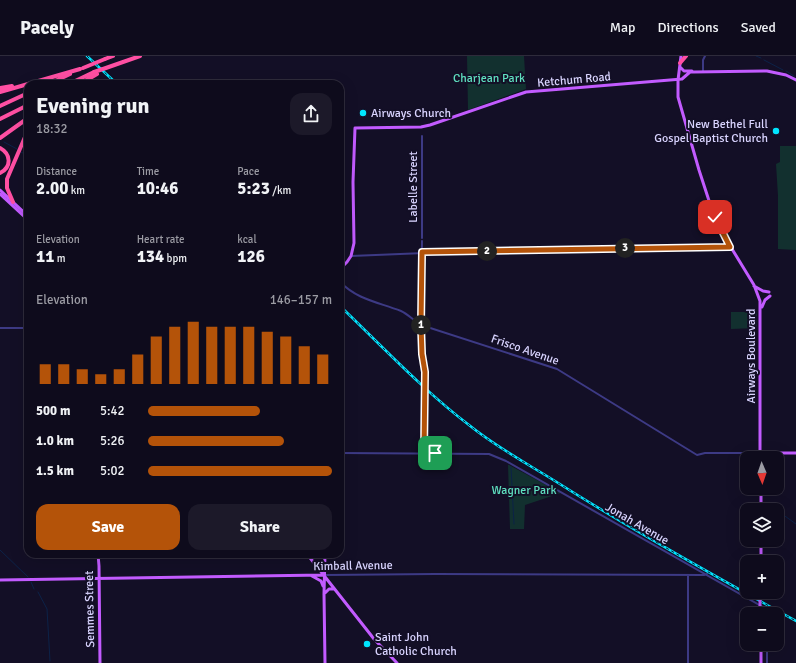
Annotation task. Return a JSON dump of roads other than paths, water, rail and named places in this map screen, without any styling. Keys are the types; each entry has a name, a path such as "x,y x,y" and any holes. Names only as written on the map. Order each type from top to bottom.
{"highway":[{"path":"58,80 112,56"},
{"path":"86,80 103,69 140,56"},
{"path":"680,60 686,56"},
{"path":"41,80 81,69"},
{"path":"79,80 96,73"},
{"path":"0,88 24,84"},
{"path":"0,92 24,85"},
{"path":"0,106 24,95"},
{"path":"0,119 24,106"},
{"path":"0,137 24,121"},
{"path":"10,201 7,188 7,179 24,139"},
{"path":"0,148 6,153 9,160 6,169 0,173"}],"main road":[{"path":"680,60 682,70 694,72"},
{"name":"Airways Boulevard","path":"680,60 678,97 713,213 721,231 754,285 759,297 760,451"},
{"name":"Ketchum Road","path":"351,256 354,243 353,182 355,128 398,128 430,125 526,92 682,80 690,72 767,71 786,75 796,80"},
{"path":"0,191 24,216"},
{"path":"0,200 10,201 24,213"},
{"path":"344,264 351,256"},
{"path":"754,285 763,291 769,292"},
{"path":"760,312 763,303 770,296"},
{"path":"784,453 796,453"},
{"name":"Semmes Street","path":"98,558 100,663"},
{"path":"310,558 374,639 397,663"},
{"path":"325,558 326,570 324,575 325,663"},
{"path":"310,575 321,581 324,588"},
{"name":"Kimball Avenue","path":"0,580 324,575"},
{"path":"324,594 329,589 334,589"},
{"path":"761,651 761,663"}],"street":[{"path":"702,71 705,56"},
{"name":"Labelle Street","path":"422,136 421,325 422,354 425,376 424,453"},
{"path":"351,256 422,252 730,247"},
{"name":"Frisco Avenue","path":"344,285 353,293 402,312 421,325 557,369 697,455 704,453 740,453"},
{"path":"0,328 24,328"},
{"name":"Jonah Avenue","path":"344,453 489,454 506,460 763,607"},
{"name":"Kimball Avenue","path":"324,575 707,574"},
{"path":"688,575 688,663"},
{"path":"767,651 767,663"}],"waterway":[{"path":"756,56 761,58"},
{"path":"764,60 783,70"},
{"path":"786,71 794,76"},
{"path":"4,142 17,149"},
{"path":"511,467 514,524"},
{"path":"784,515 796,524"},
{"path":"0,550 28,577"},
{"path":"31,582 34,589"},
{"path":"38,592 47,609 50,661"}],"railway":[{"path":"87,56 113,80"},
{"path":"344,310 435,397 479,433 585,500 796,621"}],"place":[{"name":"Airways Church","path":"363,113"},
{"name":"New Bethel Full Gospel Baptist Church","path":"776,131"},
{"name":"Saint John Catholic Church","path":"367,644"}],"park label":[{"name":"Charjean Park","path":"489,78"},
{"name":"Wagner Park","path":"524,490"}]}
